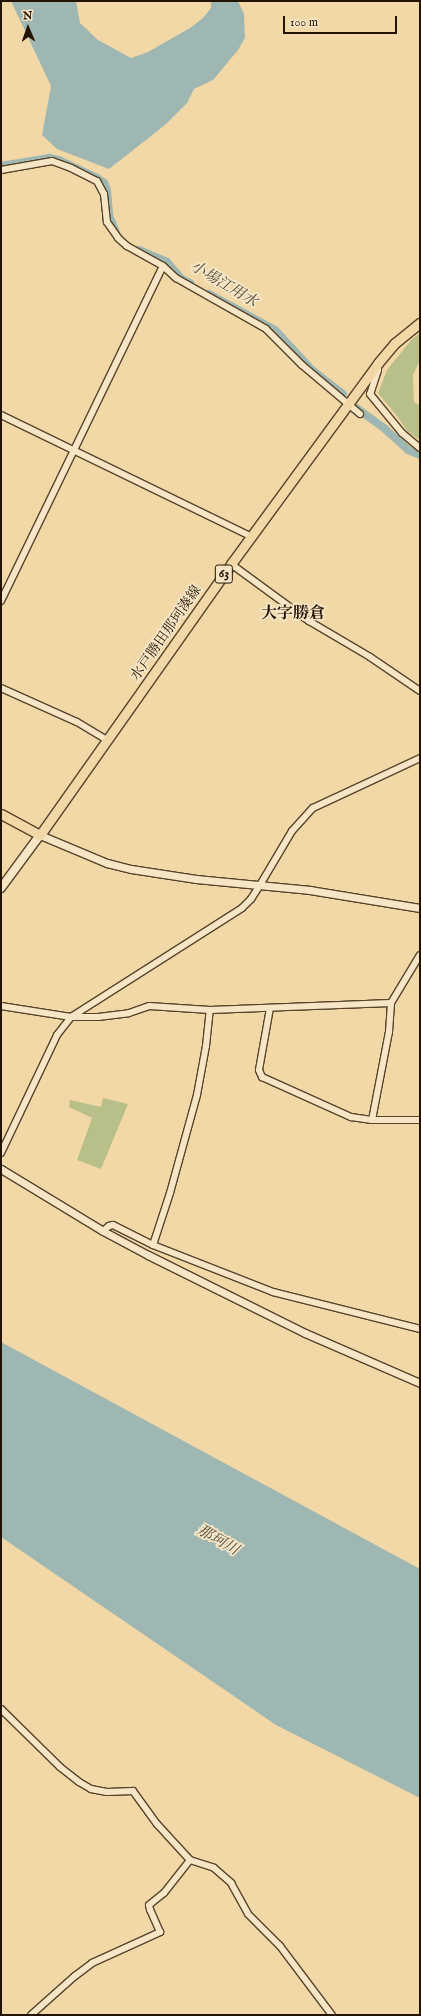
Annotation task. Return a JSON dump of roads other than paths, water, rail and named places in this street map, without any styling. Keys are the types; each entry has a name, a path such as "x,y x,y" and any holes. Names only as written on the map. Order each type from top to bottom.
{"main road":[{"name":"水戸勝田那珂湊線","path":"40,835 347,404 395,343 420,323"},
{"path":"1,814 40,835 1,888"}],"street":[{"path":"1,170 52,161 89,176 102,188 107,222 113,232 127,246 163,266 176,278 266,329 280,341 302,365 360,414"},
{"path":"1,601 163,266"},
{"path":"378,363 378,370 370,394 402,433 420,448"},
{"path":"1,415 252,537"},
{"path":"232,564 309,621 370,657 420,691"},
{"path":"1,688 77,722 107,740"},
{"path":"1,1153 54,1041 71,1017 242,908 251,899 292,831 313,808 420,758"},
{"path":"40,835 101,860 131,869 196,879 310,890 420,908"},
{"path":"372,1120 389,1032 391,1003 420,955"},
{"path":"1,1006 71,1017 98,1017 129,1013 149,1006 210,1010 391,1003"},
{"path":"270,1008 259,1070 262,1077 351,1116 372,1120 420,1120"},
{"path":"153,1244 170,1194 197,1095 206,1046 210,1010"},
{"path":"1,1169 103,1231 298,1330 420,1383"},
{"path":"103,1231 108,1226 113,1225 153,1244 273,1292 420,1329"},
{"path":"1,1709 60,1767 79,1782 91,1789 107,1792 133,1791 157,1824 190,1860 214,1868 231,1883 248,1914 280,1946 332,2015"},
{"path":"31,2015 92,1963 160,1932 149,1905 164,1893 190,1860"}],"water":[{"path":"11,1 76,1 80,23 98,40 131,58 148,52 190,28 203,18 211,8 211,1 238,1 244,14 245,38 238,50 213,80 194,89 187,103 165,125 109,169 57,149 42,135 51,86"},
{"name":"那珂川","path":"1,1342 420,1569 420,1798 276,1725 1,1537"}],"waterway":[{"name":"小場江用水","path":"1,166 49,158 59,160 97,178 104,183 107,190 109,215 116,232"},
{"name":"小場江用水","path":"139,250 167,262 182,279 190,283"},
{"name":"小場江用水","path":"209,294 275,330 312,370 343,394"},
{"name":"小場江用水","path":"355,407 385,429 408,450 420,455"}],"district":[{"name":"大字勝倉","path":"293,614"}]}
